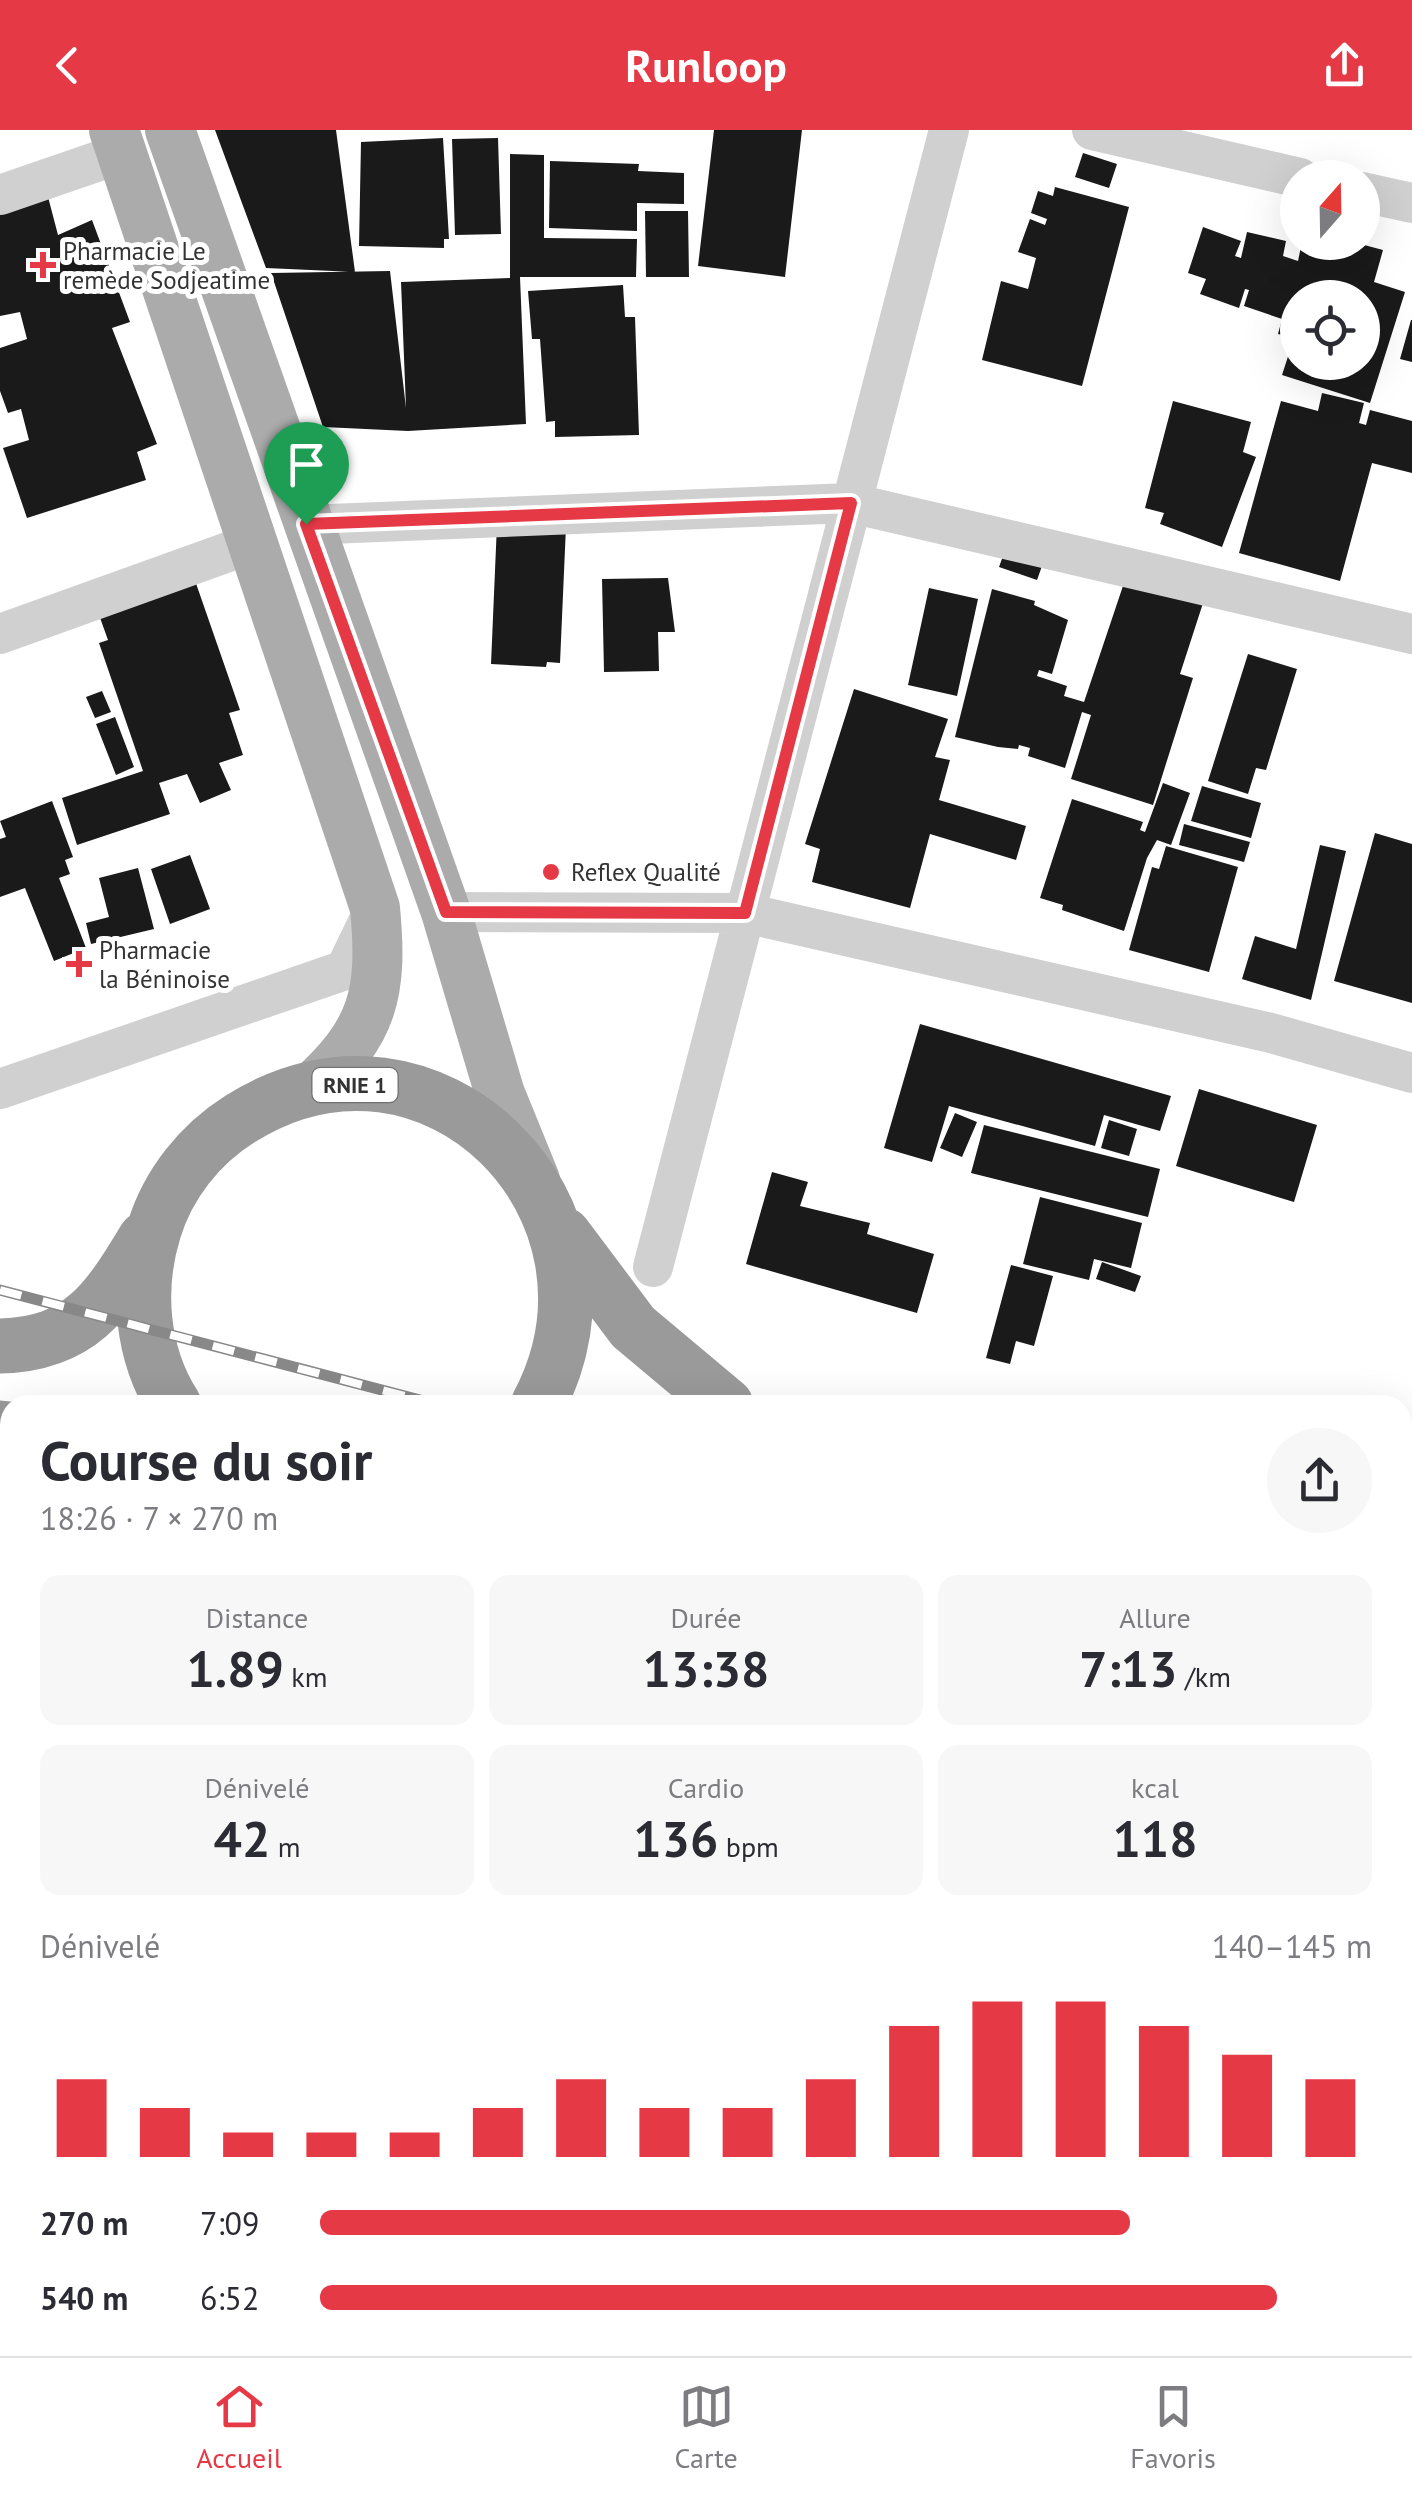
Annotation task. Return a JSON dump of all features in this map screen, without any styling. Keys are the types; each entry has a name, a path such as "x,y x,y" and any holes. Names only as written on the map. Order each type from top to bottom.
{"highway":[{"name":"RNIE 1","path":"0,1346 28,1345 67,1332 94,1313 116,1288 186,1168 228,1126 280,1098 309,1090 368,1085 444,1104 507,1148 633,1327 714,1395"},
{"name":"RNIE 1","path":"543,1395 556,1369 568,1310 566,1269 546,1204"},
{"name":"RNIE 1","path":"157,1220 143,1278 143,1307 150,1350 170,1395"}],"main road":[{"path":"170,130 446,912 500,1094 546,1204"},
{"path":"118,142 375,908 379,950 366,1020 353,1048 309,1090"}],"street":[{"path":"654,1267 949,130"},
{"path":"1092,130 1280,173"},
{"path":"0,195 118,142"},
{"path":"1380,196 1412,203"},
{"path":"306,524 851,503 1412,634"},
{"path":"0,634 253,543"},
{"path":"0,1089 345,970 375,908"},
{"path":"446,912 745,913 1271,1033 1412,1074"}],"building":[{"path":"215,130 336,130 355,272 266,268"},
{"path":"714,130 802,130 785,277 698,266"},
{"path":"443,138 449,239 444,239 444,248 359,246 361,142"},
{"path":"498,138 501,234 455,235 452,139"},
{"path":"1083,153 1117,164 1109,188 1075,177"},
{"path":"510,154 544,155 544,238 637,239 636,277 520,277 526,424 408,431 323,427 271,273 390,271 406,408 401,282 510,278"},
{"path":"550,161 639,164 638,171 684,173 684,204 637,203 637,231 549,228"},
{"path":"1055,187 1129,207 1082,386 982,360 1001,281 1028,289 1036,258 1018,252 1030,219 1045,225 1047,219 1031,213 1038,191 1053,196"},
{"path":"47,193 58,235 92,220 130,322 112,328 157,444 137,452 146,480 27,518 3,448 29,440 21,409 8,413 0,391 0,348 27,339 20,312 0,316 0,204"},
{"path":"645,211 688,211 689,277 646,277"},
{"path":"1203,227 1241,241 1235,256 1241,258 1247,232 1280,240 1280,260 1380,260 1380,249 1383,250 1375,280 1280,280 1280,318 1244,306 1249,290 1245,289 1239,308 1200,294 1206,279 1188,273"},
{"path":"1380,284 1405,292 1380,371"},
{"path":"623,285 625,317 635,317 639,435 555,437 555,421 546,422 540,339 532,339 528,291"},
{"path":"1412,320 1412,362 1400,359"},
{"path":"1298,380 1377,380 1370,403"},
{"path":"1322,393 1364,403 1359,423 1366,425 1370,410 1412,421 1412,473 1372,463 1340,581 1239,553 1281,401 1318,411"},
{"path":"1173,401 1251,422 1243,452 1256,457 1222,547 1160,524 1164,513 1145,508"},
{"path":"497,524 566,526 560,663 547,662 546,667 491,664"},
{"path":"1008,542 1046,555 1037,580 999,567"},
{"path":"191,569 240,710 229,713 243,755 219,763 231,790 200,803 187,774 159,783 170,814 77,845 62,798 143,771 99,643 108,640 94,601"},
{"path":"1128,571 1205,597 1180,674 1193,678 1153,805 1071,779 1091,715 1082,712 1065,768 1028,756 1030,748 998,747 955,737 992,589 1035,601 1034,605 1068,620 1052,674 1039,670 1037,676 1067,686 1064,696 1084,702"},
{"path":"668,578 675,632 658,632 659,671 604,672 602,579"},
{"path":"929,588 978,599 957,696 908,685"},
{"path":"1248,654 1297,669 1266,770 1256,768 1248,794 1208,781"},
{"path":"854,689 948,719 935,757 950,760 939,800 1026,826 1016,860 930,834 910,908 812,882 820,849 805,844"},
{"path":"102,691 111,712 95,718 86,697"},
{"path":"115,717 134,767 116,775 96,724"},
{"path":"1163,783 1190,793 1171,845 1157,840 1147,858 1124,931 1062,910 1063,905 1040,898 1072,799 1143,822 1140,830 1145,832"},
{"path":"1202,786 1261,803 1251,838 1191,821"},
{"path":"52,801 73,857 65,860 70,874 59,878 86,948 54,961 25,888 0,897 0,839 6,837 0,821"},
{"path":"1184,824 1250,842 1244,862 1179,845"},
{"path":"1375,833 1412,844 1412,1003 1334,981"},
{"path":"1320,845 1346,851 1311,1000 1242,979 1255,936 1296,949"},
{"path":"1166,846 1238,867 1209,972 1129,950 1152,867 1159,869"},
{"path":"190,855 210,909 170,924 151,869"},
{"path":"138,868 154,929 91,944 86,923 109,917 99,878"},
{"path":"920,1024 1171,1096 1160,1131 1104,1115 1095,1146 949,1106 932,1162 884,1148"},
{"path":"1199,1089 1317,1125 1294,1202 1176,1166"},
{"path":"955,1113 977,1122 962,1157 940,1148"},
{"path":"1109,1120 1137,1129 1129,1156 1101,1148"},
{"path":"984,1125 1160,1169 1148,1217 971,1173"},
{"path":"772,1172 808,1182 800,1206 870,1223 867,1234 934,1254 917,1313 746,1264"},
{"path":"1040,1197 1142,1223 1131,1268 1094,1259 1089,1280 1023,1264"},
{"path":"1102,1262 1141,1276 1135,1292 1096,1279"},
{"path":"1011,1265 1053,1276 1034,1346 1016,1341 1010,1364 986,1358"}],"railway":[{"path":"0,1290 401,1395"}],"place":[{"name":"Pharmacie Le remède Sodjeatime","path":"43,265"},
{"name":"Reflex Qualité","path":"551,872"},
{"name":"Pharmacie la Béninoise","path":"79,964"}],"route":[{"path":"851,503 745,913 446,912 306,524 851,503"}]}
